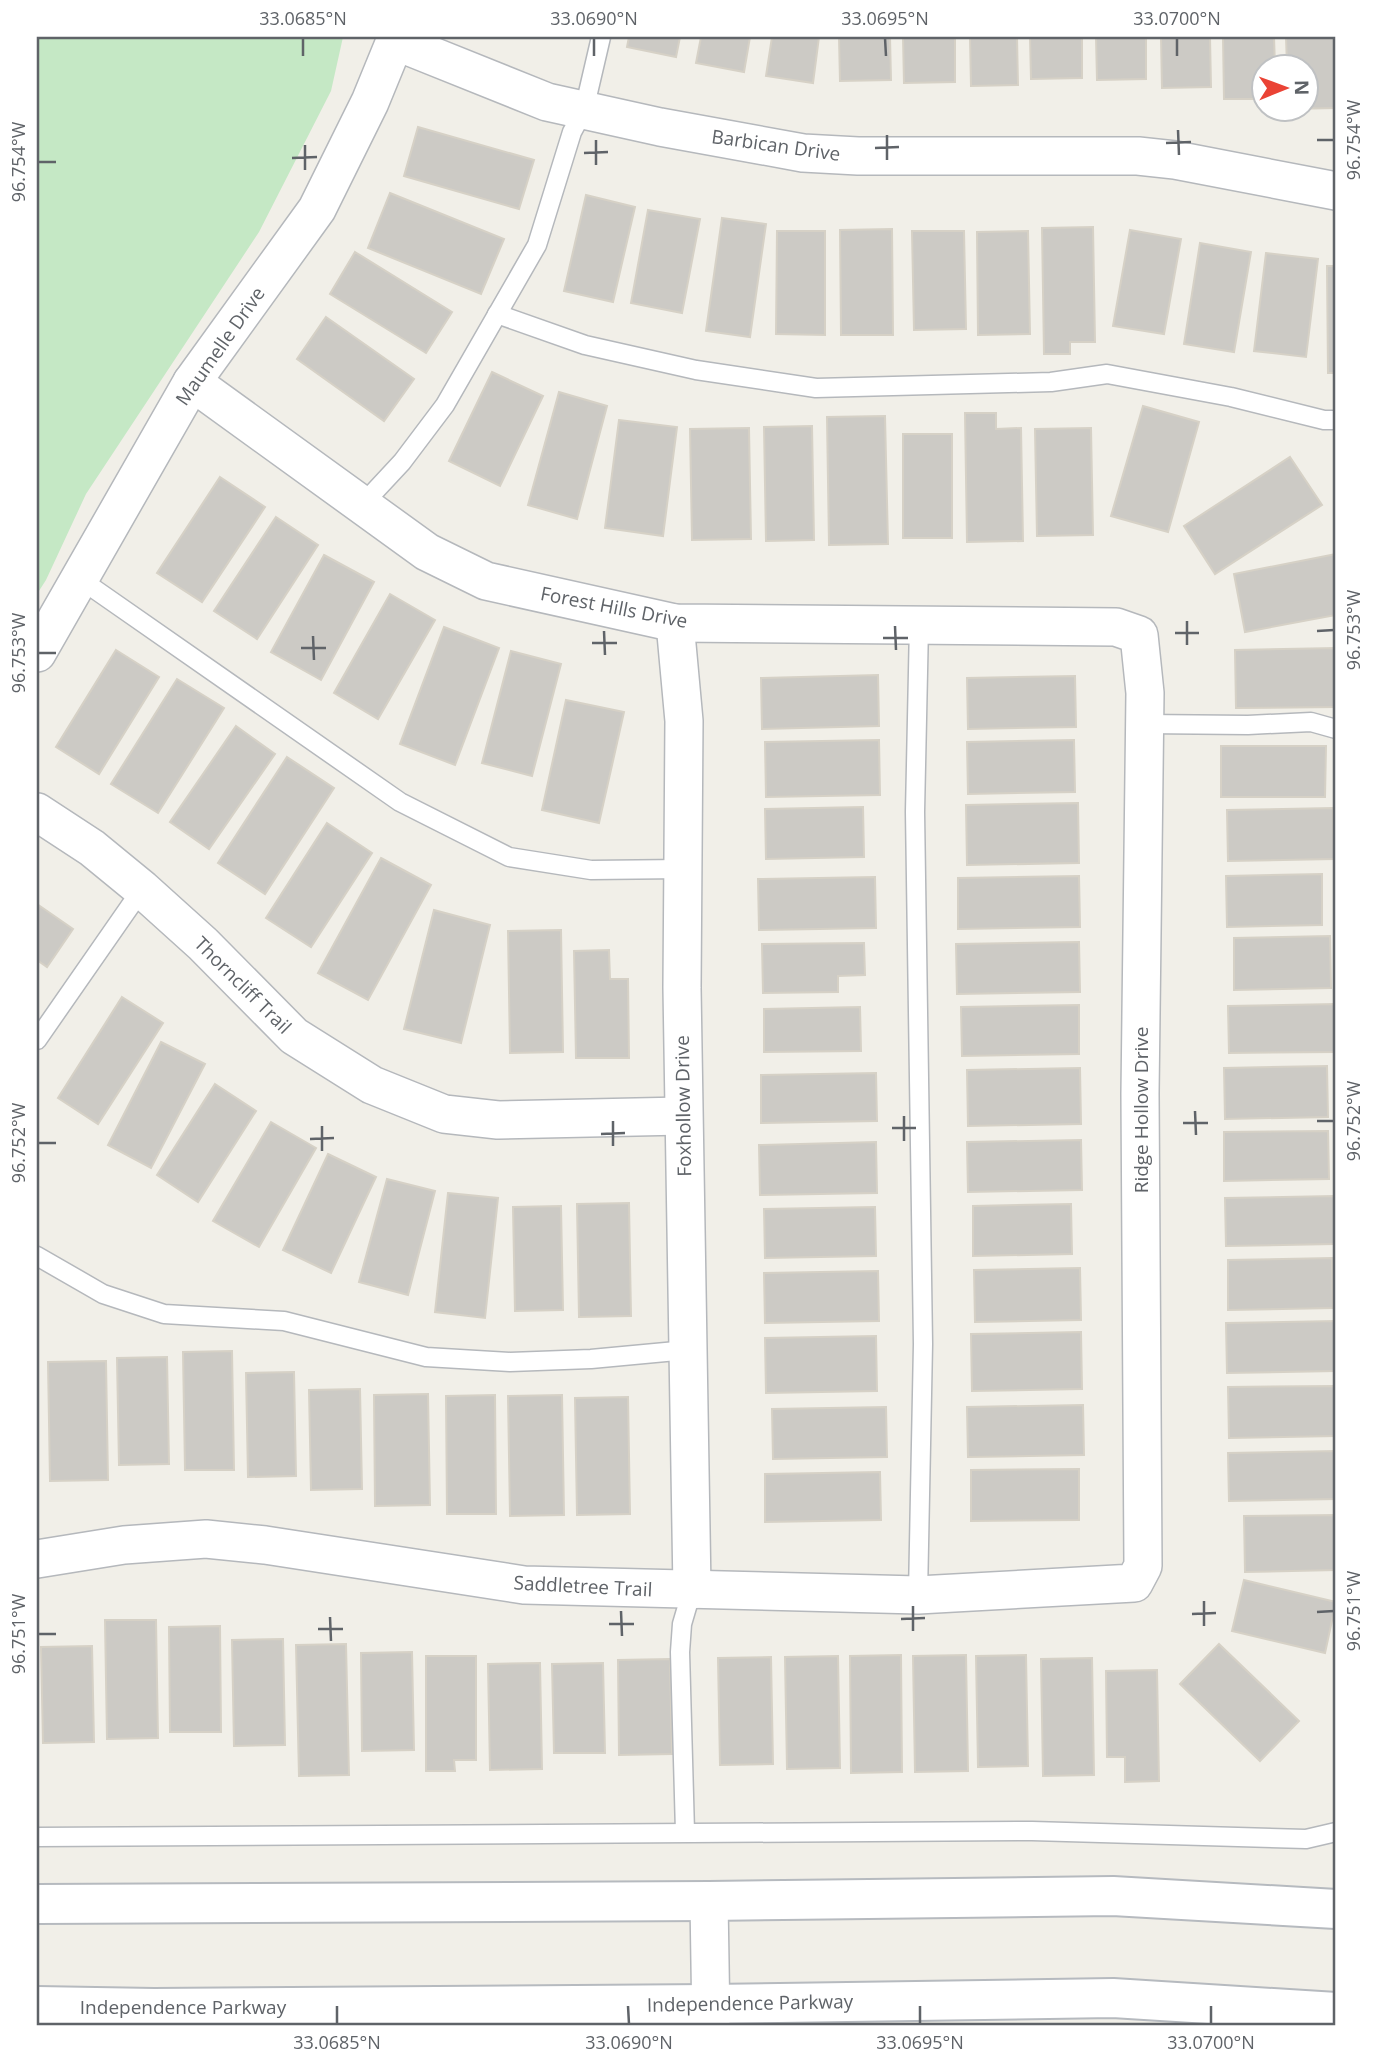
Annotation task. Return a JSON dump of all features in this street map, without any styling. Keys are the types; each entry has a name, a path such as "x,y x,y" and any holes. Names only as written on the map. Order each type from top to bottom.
{"main road":[{"path":"37,1904 1113,1896 1336,1909"},
{"name":"Independence Parkway","path":"37,2007 153,2016 710,2015 1113,1998 1336,2012"}],"street":[{"name":"Barbican Drive","path":"395,39 547,102 660,127 803,153 858,156 1138,156 1175,160 1336,191"},
{"name":"Maumelle Drive","path":"37,653 192,382 317,209 370,102 395,39"},
{"name":"Forest Hills Drive","path":"192,382 427,552 486,581 675,623 1116,627 1139,635"},
{"name":"Foxhollow Drive","path":"675,623 684,720 683,1116 692,1590"},
{"name":"Ridge Hollow Drive","path":"1134,1583 1143,1566 1140,1094 1145,693 1139,635"},
{"name":"Thorncliff Trail","path":"37,811 92,848 142,889 203,944 294,1036 372,1085 444,1114 498,1120 683,1116"},
{"name":"Saddletree Trail","path":"37,1559 124,1545 206,1539 265,1545 524,1585 918,1594 1134,1583"},
{"path":"709,1901 710,2015"}],"lane":[{"path":"362,505 402,462 445,405 537,245 572,132 584,110 601,37"},
{"path":"497,314 585,345 696,370 816,388 1051,382 1107,374 1231,397 1324,421 1336,420"},
{"path":"80,579 400,802 509,857 591,870 683,869"},
{"path":"918,1594 923,1344 915,812 919,625"},
{"path":"1144,724 1248,725 1311,722 1336,729"},
{"path":"37,1040 142,889"},
{"path":"37,1256 103,1294 164,1314 284,1321 426,1357 524,1361 591,1359 687,1350"},
{"path":"685,1832 680,1652 682,1624 692,1590"},
{"path":"37,1837 1032,1831 1306,1839 1336,1832"}],"green space":[{"path":"37,37 343,37 331,91 259,232 86,494 37,594"}],"building":[{"path":"629,37 680,37 676,57 627,47"},
{"path":"701,37 750,37 744,72 696,63"},
{"path":"772,37 819,37 813,83 766,76"},
{"path":"839,37 890,37 891,80 840,81"},
{"path":"903,37 955,37 955,82 904,83"},
{"path":"970,37 1017,37 1018,85 971,86"},
{"path":"1030,37 1082,37 1082,78 1031,79"},
{"path":"1096,37 1146,37 1146,79 1097,80"},
{"path":"1161,37 1210,37 1211,87 1162,88"},
{"path":"1223,37 1274,37 1275,52 1250,52 1250,99 1224,99"},
{"path":"1286,37 1336,37 1336,108 1320,108 1320,52 1287,52"},
{"path":"418,127 534,160 519,209 404,176"},
{"path":"390,193 504,239 481,294 368,248"},
{"path":"586,195 635,207 613,302 564,291"},
{"path":"648,210 700,219 682,313 631,303"},
{"path":"722,218 766,224 750,337 706,331"},
{"path":"1093,227 1095,342 1070,342 1070,354 1044,354 1042,228"},
{"path":"892,229 893,335 841,335 840,230"},
{"path":"1130,230 1181,239 1164,334 1113,326"},
{"path":"777,231 825,231 825,335 776,334"},
{"path":"912,231 964,231 966,329 914,330"},
{"path":"1028,231 1030,334 978,335 977,232"},
{"path":"1200,243 1251,252 1234,352 1184,344"},
{"path":"355,252 452,312 426,353 330,294"},
{"path":"1266,253 1318,259 1306,357 1254,351"},
{"path":"1327,266 1336,266 1336,373 1328,373"},
{"path":"326,317 414,379 384,421 297,359"},
{"path":"492,372 543,396 500,486 449,461"},
{"path":"559,392 607,406 577,519 528,505"},
{"path":"1143,406 1199,422 1168,532 1111,516"},
{"path":"965,413 996,413 996,429 1021,428 1023,541 967,542"},
{"path":"885,416 888,544 829,545 827,417"},
{"path":"619,420 677,427 663,536 605,528"},
{"path":"812,426 814,540 766,541 764,427"},
{"path":"749,428 751,539 692,540 690,429"},
{"path":"1091,428 1093,535 1037,536 1035,429"},
{"path":"903,434 952,434 952,538 903,538"},
{"path":"1290,457 1322,505 1215,574 1184,526"},
{"path":"220,477 265,507 202,602 157,573"},
{"path":"276,517 318,545 257,639 214,611"},
{"path":"1336,554 1336,615 1245,632 1234,574"},
{"path":"324,555 374,582 321,680 271,652"},
{"path":"390,594 435,620 378,719 334,693"},
{"path":"444,627 499,648 455,765 400,744"},
{"path":"1336,648 1336,707 1236,708 1235,650"},
{"path":"116,650 159,677 99,774 56,747"},
{"path":"511,651 561,664 532,776 482,763"},
{"path":"878,675 879,726 762,729 761,678"},
{"path":"1075,676 1076,727 968,729 967,678"},
{"path":"177,679 224,708 158,813 111,784"},
{"path":"566,700 624,712 599,823 542,810"},
{"path":"236,726 275,754 209,849 170,822"},
{"path":"879,740 880,795 766,797 765,742"},
{"path":"1074,740 1075,792 968,794 967,742"},
{"path":"1221,746 1326,746 1325,797 1221,797"},
{"path":"287,757 334,788 265,894 218,863"},
{"path":"1078,803 1079,863 967,865 966,805"},
{"path":"863,807 864,857 766,859 765,809"},
{"path":"1333,808 1334,859 1228,861 1227,810"},
{"path":"327,823 372,853 311,947 266,918"},
{"path":"381,858 431,885 368,1000 318,973"},
{"path":"1322,874 1322,925 1227,927 1226,876"},
{"path":"1079,876 1080,927 958,929 958,878"},
{"path":"875,877 876,928 759,930 758,879"},
{"path":"37,904 73,929 47,967 37,960"},
{"path":"434,910 490,925 461,1043 404,1029"},
{"path":"561,930 563,1052 510,1053 508,931"},
{"path":"1330,936 1331,988 1234,990 1234,938"},
{"path":"1079,942 1080,992 957,994 956,944"},
{"path":"864,943 865,975 838,976 838,992 763,993 762,944"},
{"path":"609,950 610,979 628,979 629,1058 576,1058 574,951"},
{"path":"122,997 163,1023 98,1124 58,1098"},
{"path":"1336,1004 1336,1052 1229,1053 1228,1006"},
{"path":"1079,1005 1079,1054 962,1056 961,1007"},
{"path":"860,1007 861,1051 764,1052 764,1009"},
{"path":"161,1042 205,1064 151,1168 108,1145"},
{"path":"1327,1066 1328,1117 1225,1119 1224,1068"},
{"path":"1080,1068 1081,1124 968,1126 967,1070"},
{"path":"876,1073 877,1121 761,1123 761,1075"},
{"path":"215,1084 256,1111 198,1202 157,1175"},
{"path":"271,1122 316,1148 259,1247 213,1221"},
{"path":"1328,1131 1329,1179 1224,1181 1224,1132"},
{"path":"1081,1140 1082,1190 968,1192 967,1142"},
{"path":"876,1142 877,1193 760,1195 759,1145"},
{"path":"328,1154 376,1177 331,1273 283,1250"},
{"path":"387,1179 435,1191 408,1295 359,1282"},
{"path":"448,1193 498,1198 485,1318 435,1312"},
{"path":"1334,1196 1334,1244 1226,1246 1225,1198"},
{"path":"629,1203 631,1316 579,1317 577,1204"},
{"path":"1071,1204 1072,1254 973,1256 973,1206"},
{"path":"561,1206 563,1310 515,1311 513,1207"},
{"path":"875,1207 876,1256 765,1258 764,1209"},
{"path":"1332,1258 1333,1308 1228,1310 1228,1260"},
{"path":"1080,1268 1081,1320 975,1322 974,1270"},
{"path":"878,1271 879,1321 765,1323 764,1273"},
{"path":"1336,1321 1336,1371 1227,1373 1226,1323"},
{"path":"1081,1332 1082,1389 972,1391 971,1334"},
{"path":"876,1336 877,1391 766,1393 765,1338"},
{"path":"232,1351 234,1470 185,1470 183,1352"},
{"path":"167,1357 169,1464 119,1465 117,1358"},
{"path":"106,1361 108,1480 50,1481 48,1362"},
{"path":"294,1372 296,1476 248,1477 246,1373"},
{"path":"1336,1386 1336,1436 1229,1438 1228,1387"},
{"path":"360,1389 362,1489 311,1490 309,1390"},
{"path":"428,1394 430,1505 375,1506 374,1395"},
{"path":"495,1395 496,1514 447,1514 446,1396"},
{"path":"562,1395 564,1515 510,1516 508,1396"},
{"path":"628,1397 630,1514 577,1515 575,1398"},
{"path":"1083,1405 1084,1455 968,1457 967,1407"},
{"path":"886,1407 887,1457 773,1459 772,1409"},
{"path":"1336,1451 1336,1499 1229,1501 1228,1453"},
{"path":"1079,1469 1079,1520 971,1521 971,1470"},
{"path":"880,1472 881,1520 765,1522 765,1474"},
{"path":"1336,1515 1336,1570 1245,1572 1244,1516"},
{"path":"1244,1580 1336,1602 1325,1653 1232,1631"},
{"path":"105,1620 156,1620 158,1738 107,1739"},
{"path":"220,1626 221,1732 170,1732 169,1627"},
{"path":"283,1639 285,1745 234,1746 232,1640"},
{"path":"346,1644 349,1775 299,1776 296,1645"},
{"path":"1219,1644 1299,1721 1260,1761 1180,1684"},
{"path":"92,1646 94,1742 43,1743 41,1647"},
{"path":"412,1652 414,1750 362,1751 361,1653"},
{"path":"901,1655 902,1772 851,1773 850,1656"},
{"path":"966,1655 968,1771 915,1772 913,1656"},
{"path":"1026,1655 1028,1766 978,1767 976,1656"},
{"path":"426,1656 476,1656 476,1760 454,1760 455,1771 426,1771"},
{"path":"838,1656 840,1768 787,1769 785,1657"},
{"path":"771,1657 773,1764 720,1765 718,1658"},
{"path":"1092,1658 1094,1775 1043,1776 1041,1659"},
{"path":"670,1659 672,1754 619,1755 618,1660"},
{"path":"540,1663 542,1769 490,1770 488,1664"},
{"path":"603,1663 605,1753 554,1753 552,1664"},
{"path":"1157,1670 1159,1781 1125,1782 1125,1757 1107,1757 1106,1671"}]}
